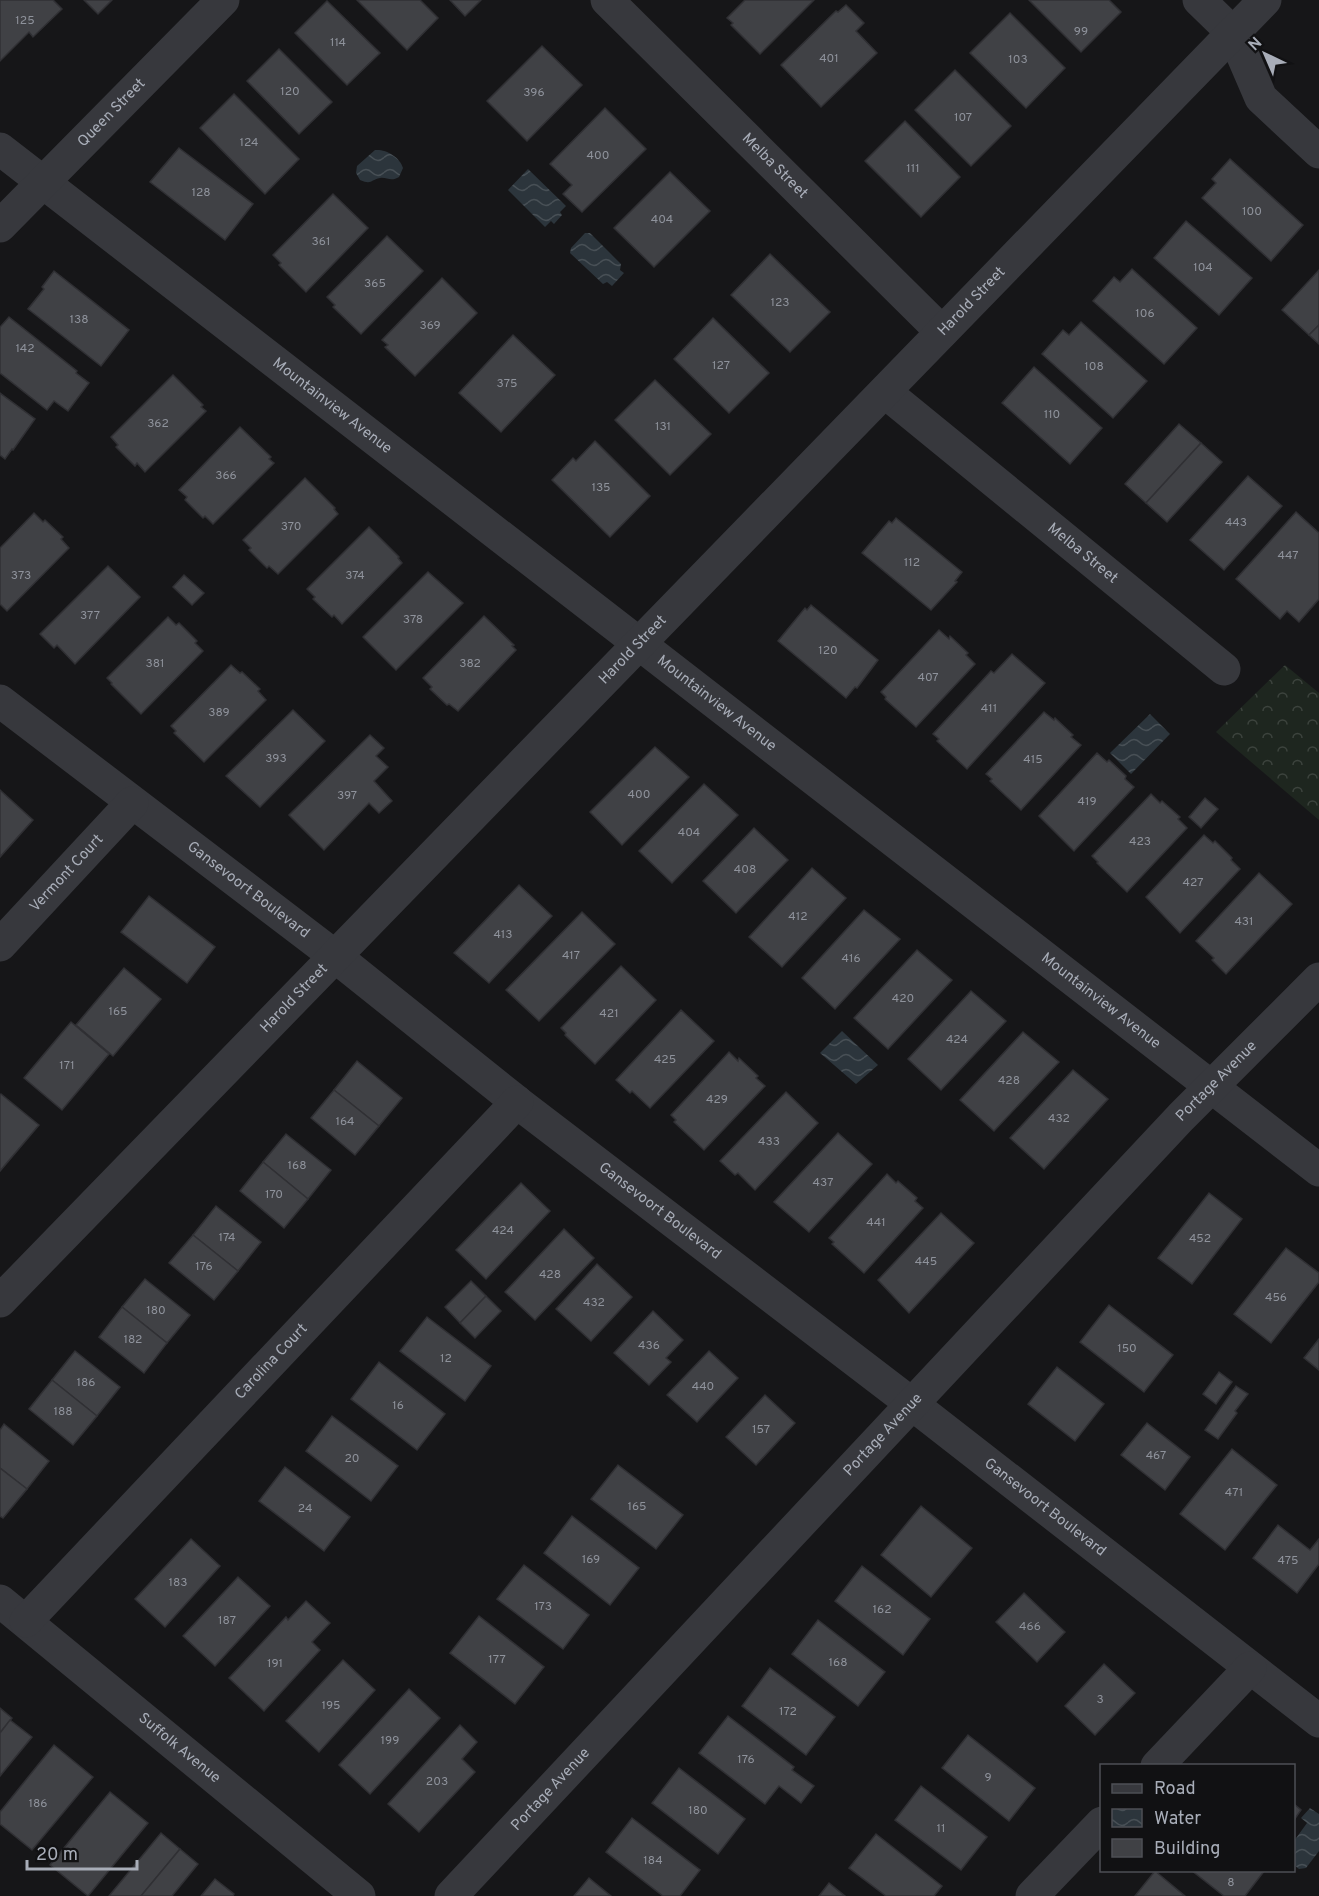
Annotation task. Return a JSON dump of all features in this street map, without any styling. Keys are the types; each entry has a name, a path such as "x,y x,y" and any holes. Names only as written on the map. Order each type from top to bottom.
{"street":[{"name":"Queen Street","path":"0,226 223,0"},
{"name":"Melba Street","path":"607,0 942,332"},
{"path":"1200,0 1233,33 1261,98 1319,152"},
{"name":"Harold Street","path":"0,1301 1265,0"},
{"name":"Mountainview Avenue","path":"0,149 1319,1170"},
{"name":"Melba Street","path":"885,392 1224,669"},
{"name":"Gansevoort Boulevard","path":"0,700 336,957 517,1102 912,1404 1319,1721"},
{"name":"Vermont Court","path":"0,945 132,803"},
{"name":"Portage Avenue","path":"451,1896 1210,1086 1319,979"},
{"name":"Carolina Court","path":"26,1621 517,1102"},
{"name":"Suffolk Avenue","path":"0,1601 359,1896"},
{"path":"1158,1764 1250,1668"},
{"path":"1032,1896 1100,1824"}],"green space":[{"path":"1285,665 1319,693 1319,820 1216,732"}],"water":[{"path":"375,150 388,152 399,160 403,168 399,177 380,178 369,182 360,180 356,173 357,166"},
{"path":"528,169 566,206 554,224 551,221 545,227 508,190"},
{"path":"585,233 590,233 621,264 620,270 624,273 612,286 607,282 603,284 570,253 571,248"},
{"path":"1150,714 1170,734 1131,774 1110,753"},
{"path":"842,1031 878,1065 856,1084 820,1053"},
{"path":"1310,1808 1319,1814 1319,1851 1306,1868 1299,1869 1295,1866 1295,1840 1307,1823 1301,1818"}],"building":[{"path":"0,0 53,0 62,9 33,37 29,32 0,61"},
{"path":"84,0 112,0 98,14"},
{"path":"357,0 420,0 438,18 407,50"},
{"path":"450,0 481,0 465,16"},
{"path":"745,0 814,0 760,54 727,18"},
{"path":"1029,0 1109,0 1121,12 1081,52"},
{"path":"327,1 380,53 347,85 295,33"},
{"path":"846,5 864,23 856,31 877,53 821,107 781,65 836,11 838,12"},
{"path":"1010,13 1065,68 1026,108 970,53"},
{"path":"542,46 582,85 527,141 487,101"},
{"path":"279,49 332,102 299,134 247,81"},
{"path":"955,70 1011,126 971,166 915,110"},
{"path":"234,94 299,159 265,194 200,128"},
{"path":"605,108 646,149 582,212 563,194 572,185 550,164"},
{"path":"905,121 960,177 921,217 865,161"},
{"path":"179,148 253,204 225,240 150,182"},
{"path":"1230,159 1303,225 1271,261 1202,198 1216,183 1212,179"},
{"path":"670,172 710,211 654,267 614,228"},
{"path":"333,194 368,228 306,292 279,265 281,263 273,255"},
{"path":"1186,221 1252,278 1219,315 1154,258"},
{"path":"387,236 423,271 361,334 333,307 335,305 327,297"},
{"path":"770,254 830,312 790,352 731,295"},
{"path":"1132,269 1197,328 1164,364 1093,301 1114,277 1120,282"},
{"path":"1319,270 1319,325 1309,335 1282,310"},
{"path":"54,271 129,330 101,366 28,309 44,289 42,287"},
{"path":"442,278 477,313 415,376 385,347 388,345 382,340"},
{"path":"9,317 89,383 68,411 54,401 47,410 0,373 0,327"},
{"path":"713,318 769,373 729,413 674,359"},
{"path":"1081,322 1147,381 1113,418 1042,354 1063,330 1069,335"},
{"path":"1319,325 1319,344 1309,335"},
{"path":"513,335 555,375 501,432 459,393"},
{"path":"1034,367 1102,428 1070,464 1002,403"},
{"path":"173,375 203,405 201,407 206,411 145,472 137,463 135,466 116,447 118,445 111,437"},
{"path":"655,380 711,434 670,475 615,420"},
{"path":"0,393 35,419 5,459 0,455"},
{"path":"1179,424 1201,443 1146,503 1125,484"},
{"path":"240,427 271,457 269,459 274,463 213,524 205,516 203,518 185,500 187,497 179,490"},
{"path":"595,441 650,496 610,537 552,480 573,458 576,461"},
{"path":"1201,443 1222,462 1167,522 1146,503"},
{"path":"1248,476 1282,506 1224,570 1190,540"},
{"path":"305,478 335,508 338,514 278,574 269,566 267,568 249,550 251,548 243,540"},
{"path":"1296,512 1319,533 1319,599 1299,622 1287,611 1280,619 1236,579"},
{"path":"34,513 63,537 61,539 69,548 7,611 0,604 0,548"},
{"path":"896,518 962,572 955,581 957,582 931,610 862,553 889,521 892,523"},
{"path":"369,527 399,557 402,563 342,624 313,599 315,597 307,589"},
{"path":"108,566 140,597 75,664 57,645 54,648 40,634"},
{"path":"428,572 463,603 396,670 363,637"},
{"path":"184,575 204,593 192,605 173,587"},
{"path":"811,605 878,660 857,688 855,687 846,698 778,641 805,608 807,610"},
{"path":"484,616 514,645 512,646 516,650 458,711 449,704 447,705 430,689 432,687 423,678"},
{"path":"168,617 176,625 179,623 197,641 195,643 203,651 141,714 107,678"},
{"path":"939,630 949,639 950,636 968,653 966,655 975,664 916,727 885,699 886,697 881,692"},
{"path":"1012,654 1045,683 967,769 937,741 939,739 933,734 991,671 994,673"},
{"path":"231,665 260,689 258,691 266,700 204,762 174,733 176,731 171,726"},
{"path":"293,710 325,741 260,807 226,776"},
{"path":"1044,712 1054,720 1055,718 1081,745 1021,810 990,781 992,779 986,774"},
{"path":"370,735 384,748 376,756 388,767 374,781 392,801 379,813 369,803 324,850 289,815"},
{"path":"655,747 689,777 622,845 590,812"},
{"path":"1097,753 1107,762 1109,760 1134,787 1074,851 1039,816"},
{"path":"704,784 738,815 672,883 639,851"},
{"path":"0,790 33,820 0,857"},
{"path":"1151,794 1180,817 1178,819 1187,828 1127,892 1092,856"},
{"path":"1205,798 1218,809 1201,828 1189,817"},
{"path":"754,828 788,860 736,913 703,881"},
{"path":"1204,835 1213,843 1215,841 1240,869 1180,933 1146,897"},
{"path":"812,868 846,898 782,967 749,937"},
{"path":"1259,873 1292,904 1226,974 1212,960 1214,958 1196,941"},
{"path":"519,885 552,916 489,983 454,953"},
{"path":"149,896 215,947 187,983 121,932"},
{"path":"864,910 900,939 835,1009 802,978"},
{"path":"582,912 615,944 539,1021 506,990"},
{"path":"917,950 952,980 888,1049 854,1018"},
{"path":"621,966 656,1000 595,1064 565,1035 566,1033 561,1028"},
{"path":"124,968 161,999 113,1056 76,1025"},
{"path":"971,991 1006,1021 941,1090 908,1059"},
{"path":"681,1010 714,1041 650,1108 616,1080"},
{"path":"71,1022 109,1054 62,1110 24,1078"},
{"path":"1023,1032 1059,1062 994,1131 960,1100"},
{"path":"729,1052 738,1061 739,1058 765,1086 704,1150 674,1122 676,1120 671,1115"},
{"path":"357,1061 402,1098 379,1126 334,1090"},
{"path":"1073,1070 1108,1099 1044,1169 1010,1138"},
{"path":"334,1090 379,1126 355,1155 311,1118"},
{"path":"786,1092 818,1123 755,1190 738,1173 735,1175 720,1161"},
{"path":"0,1095 39,1125 0,1171"},
{"path":"838,1133 872,1164 809,1232 774,1202"},
{"path":"286,1134 331,1170 308,1199 263,1162"},
{"path":"263,1162 308,1199 284,1228 240,1191"},
{"path":"887,1174 917,1198 915,1201 923,1208 864,1273 832,1244 834,1242 829,1238"},
{"path":"521,1183 550,1211 486,1279 456,1250"},
{"path":"1209,1193 1242,1219 1192,1284 1158,1258"},
{"path":"216,1206 261,1242 238,1271 193,1235"},
{"path":"941,1213 974,1243 909,1313 878,1280"},
{"path":"564,1229 594,1258 535,1320 505,1292"},
{"path":"193,1235 238,1271 214,1300 169,1263"},
{"path":"1286,1248 1319,1273 1319,1282 1271,1343 1234,1314"},
{"path":"597,1264 632,1297 591,1341 556,1309"},
{"path":"145,1279 190,1315 167,1343 122,1307"},
{"path":"471,1281 486,1296 460,1323 445,1307"},
{"path":"486,1296 501,1311 475,1338 460,1323"},
{"path":"1109,1305 1173,1355 1144,1392 1080,1342"},
{"path":"122,1307 167,1343 144,1373 99,1337"},
{"path":"653,1311 683,1340 666,1358 671,1362 649,1385 614,1353"},
{"path":"427,1317 491,1366 465,1401 400,1351"},
{"path":"1319,1339 1319,1370 1304,1358"},
{"path":"75,1351 120,1387 97,1416 52,1380"},
{"path":"709,1351 738,1378 697,1422 667,1395"},
{"path":"379,1362 445,1414 417,1450 351,1399"},
{"path":"1057,1367 1104,1404 1075,1441 1028,1404"},
{"path":"1219,1372 1232,1382 1216,1404 1203,1394"},
{"path":"52,1380 97,1416 73,1445 29,1409"},
{"path":"1236,1386 1248,1394 1218,1439 1205,1430"},
{"path":"765,1395 795,1423 756,1465 726,1437"},
{"path":"332,1416 398,1466 371,1501 306,1451"},
{"path":"1147,1423 1190,1457 1165,1490 1121,1455"},
{"path":"4,1424 49,1461 27,1489 0,1468 0,1430"},
{"path":"1232,1449 1277,1485 1225,1550 1180,1514"},
{"path":"618,1465 683,1515 656,1549 591,1499"},
{"path":"285,1467 350,1517 324,1551 259,1501"},
{"path":"0,1468 27,1489 3,1518 0,1516"},
{"path":"921,1506 972,1548 931,1597 881,1555"},
{"path":"572,1516 639,1568 610,1605 544,1553"},
{"path":"1278,1525 1310,1550 1319,1539 1319,1564 1297,1593 1253,1558"},
{"path":"191,1539 220,1566 165,1627 135,1599"},
{"path":"524,1565 589,1615 563,1649 497,1599"},
{"path":"862,1566 930,1619 903,1655 835,1601"},
{"path":"238,1577 270,1606 215,1666 183,1636"},
{"path":"1024,1593 1065,1632 1037,1662 996,1622"},
{"path":"306,1601 330,1623 312,1642 320,1650 264,1711 229,1678 286,1617 288,1620"},
{"path":"479,1616 544,1667 515,1704 450,1653"},
{"path":"818,1620 885,1672 858,1706 792,1654"},
{"path":"343,1660 375,1690 319,1752 286,1721"},
{"path":"1104,1664 1135,1693 1095,1735 1065,1706"},
{"path":"770,1668 835,1717 806,1755 742,1706"},
{"path":"409,1689 440,1718 370,1794 339,1765"},
{"path":"0,1708 12,1718 0,1733"},
{"path":"728,1716 794,1767 792,1770 814,1786 801,1803 779,1786 765,1804 699,1753"},
{"path":"10,1720 32,1737 0,1776 0,1733"},
{"path":"460,1725 477,1742 462,1759 475,1772 419,1832 388,1804"},
{"path":"968,1735 1035,1788 1009,1821 942,1768"},
{"path":"54,1745 93,1777 32,1850 0,1824 0,1812"},
{"path":"679,1768 745,1819 718,1854 652,1803"},
{"path":"921,1786 987,1837 961,1870 895,1820"},
{"path":"110,1792 148,1823 88,1896 50,1865"},
{"path":"1295,1805 1301,1810 1295,1819"},
{"path":"632,1818 700,1870 680,1896 663,1896 606,1852"},
{"path":"161,1833 180,1849 141,1896 109,1896"},
{"path":"876,1834 942,1886 934,1896 886,1896 849,1868"},
{"path":"180,1849 198,1864 172,1896 141,1896"},
{"path":"1156,1872 1185,1896 1135,1896"},
{"path":"1194,1872 1263,1872 1245,1896 1224,1896"},
{"path":"589,1878 611,1896 574,1896"},
{"path":"215,1879 234,1894 233,1896 201,1896"},
{"path":"829,1883 845,1896 819,1896"}]}
